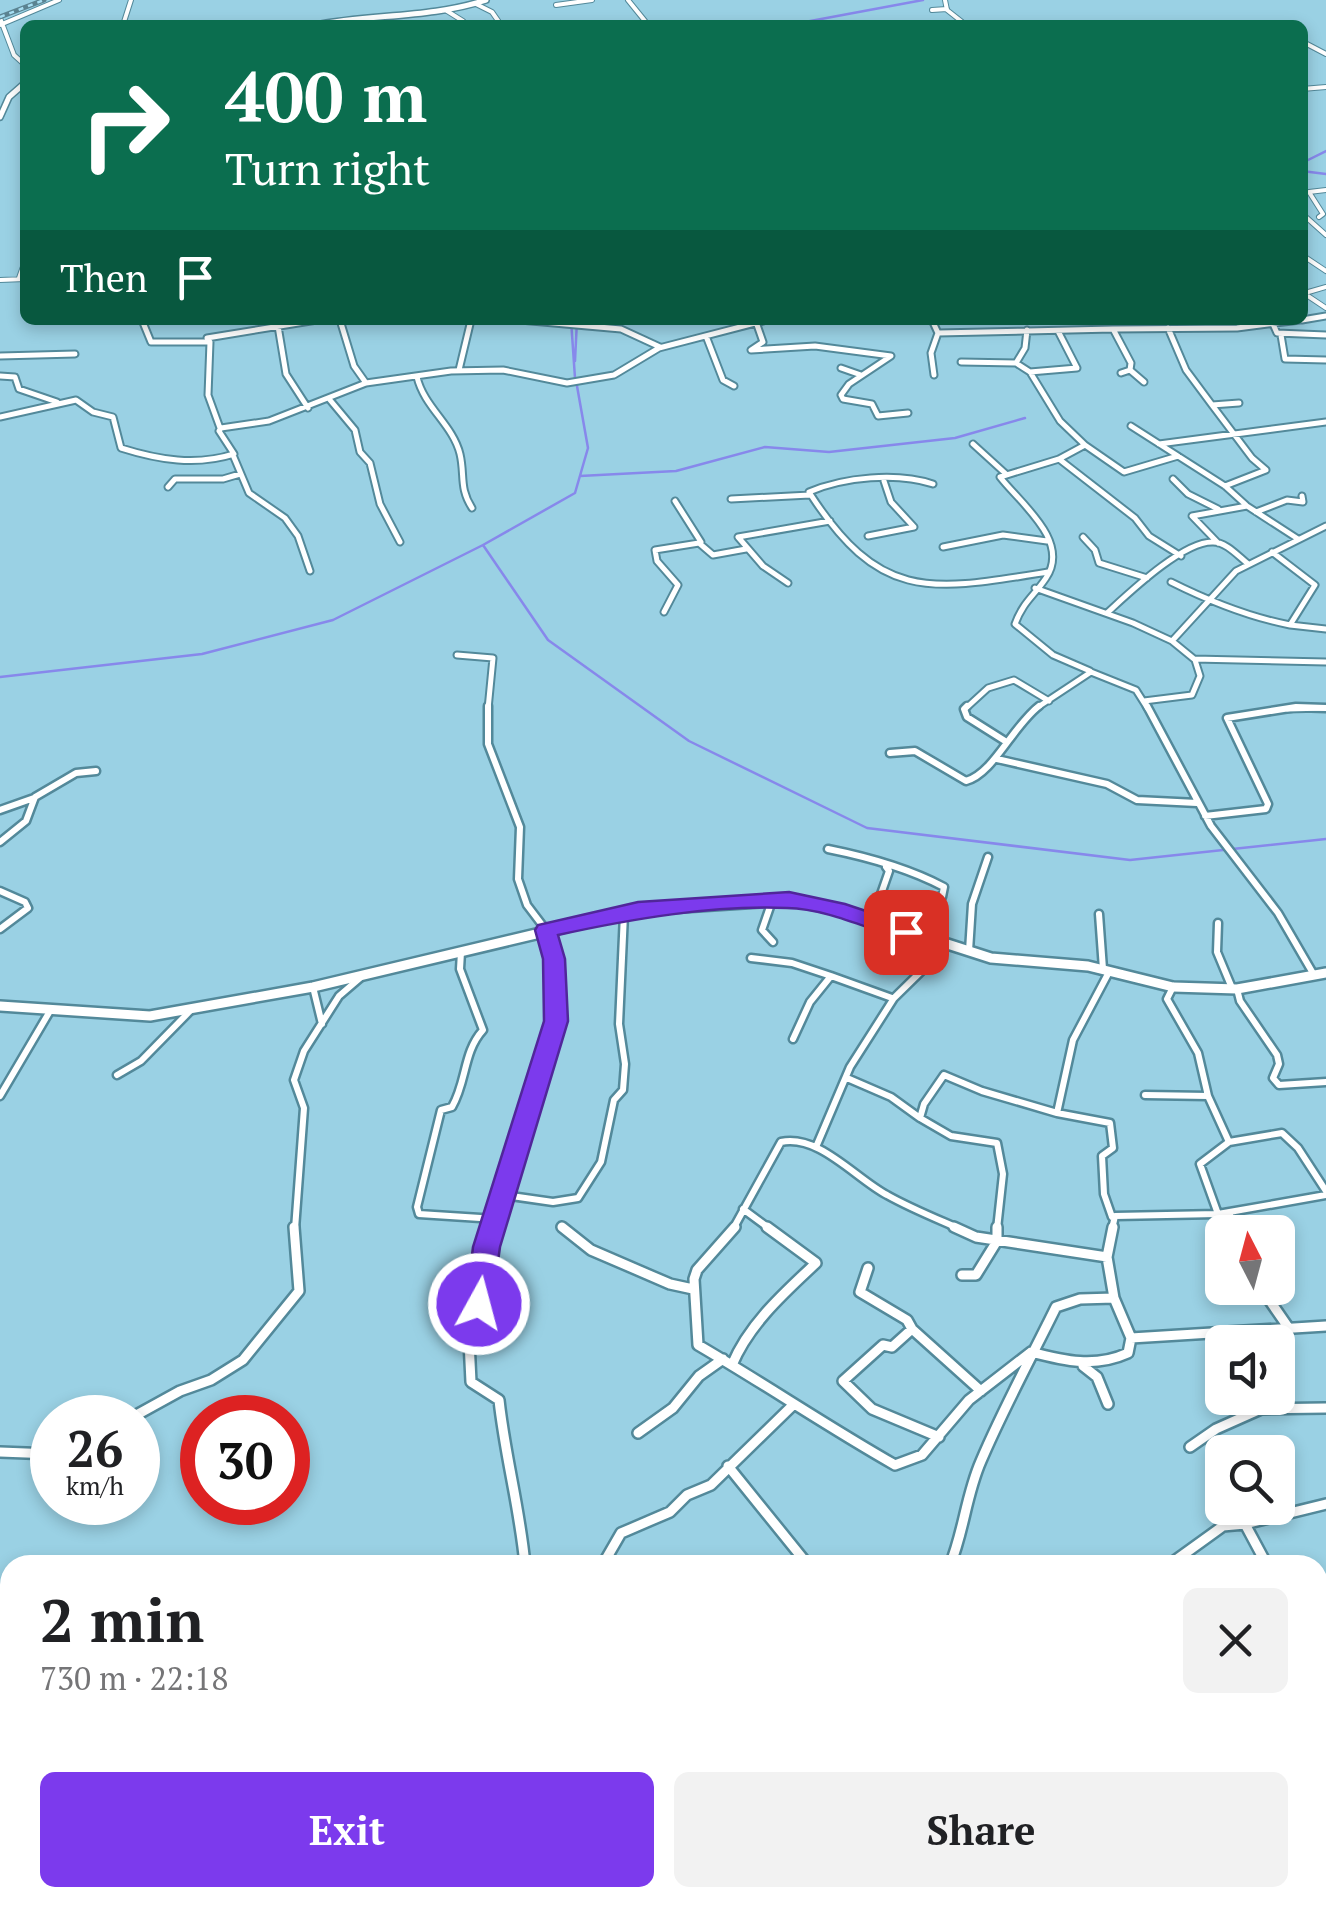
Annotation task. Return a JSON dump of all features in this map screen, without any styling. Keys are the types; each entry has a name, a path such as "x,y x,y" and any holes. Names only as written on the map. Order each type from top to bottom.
{"street":[{"path":"20,61 1,22 59,0"},
{"path":"130,0 139,0"},
{"path":"352,20 447,11 486,0"},
{"path":"556,5 592,0"},
{"path":"628,0 644,20"},
{"path":"945,0 947,9 960,20"},
{"path":"476,4 492,12 498,20"},
{"path":"932,10 947,9"},
{"path":"447,11 459,20"},
{"path":"373,16 377,20"},
{"path":"0,117 3,103"},
{"path":"1323,215 1309,192 1326,190"},
{"path":"144,325 151,342 200,339 270,325"},
{"path":"280,325 286,374 308,408"},
{"path":"342,325 354,366 366,383"},
{"path":"459,370 470,325"},
{"path":"583,325 606,331 621,329 662,347"},
{"path":"220,428 269,421 366,383 459,370 503,370 574,382 620,373 662,347 745,325"},
{"path":"757,325 763,342 751,350 815,346 892,356 848,384 843,399 872,404 878,416 908,413"},
{"path":"934,325 938,333 932,353 934,376"},
{"path":"1085,325 1090,330"},
{"path":"938,333 1256,325"},
{"path":"1275,325 1285,359 1326,360"},
{"path":"1168,328 1186,370 1233,434 1266,470 1225,486"},
{"path":"1113,329 1131,363 1130,370"},
{"path":"1016,363 1025,348 1027,330"},
{"path":"1030,372 1077,368 1058,331"},
{"path":"1280,335 1326,334"},
{"path":"706,336 723,380 734,386"},
{"path":"200,339 210,342 208,395 249,493 285,518 298,536 310,571"},
{"path":"0,356 76,354"},
{"path":"962,362 1016,363 1030,372 1057,418 1085,445 1124,472 1179,456"},
{"path":"841,368 862,376"},
{"path":"1120,374 1130,370"},
{"path":"1130,370 1144,382"},
{"path":"0,376 15,377 19,388 60,402"},
{"path":"417,376 422,396 445,424 458,450 457,479 461,494 472,508"},
{"path":"0,418 76,400 93,412 114,417 118,447 142,455 190,461 233,456"},
{"path":"330,400 355,430 360,452 370,463 382,512 400,542"},
{"path":"1212,406 1240,403"},
{"path":"1159,444 1326,422"},
{"path":"1131,426 1298,539"},
{"path":"973,444 1008,475"},
{"path":"1085,445 1059,459 1000,477 1042,524 1053,552 1048,572 1015,624 1053,656 1127,686 1144,701 1205,816 1278,913 1314,976"},
{"path":"1059,459 1135,518 1148,536 1181,556"},
{"path":"168,487 175,479 222,479 240,474"},
{"path":"934,484 918,479 810,491 830,520 864,556 906,582 945,583 1048,572"},
{"path":"1173,479 1188,494 1219,510"},
{"path":"868,536 914,526 891,502 884,481"},
{"path":"731,499 811,496"},
{"path":"1256,512 1287,500 1303,502 1302,496"},
{"path":"675,501 702,544 714,555 746,549"},
{"path":"1248,506 1192,518 1248,564"},
{"path":"788,583 738,538 742,534 830,520"},
{"path":"1172,642 1208,600 1248,564 1326,527"},
{"path":"942,547 1003,535 1049,541"},
{"path":"1083,537 1096,550 1099,563 1148,578"},
{"path":"1107,613 1181,556 1208,543 1218,543"},
{"path":"664,612 678,585 654,552 702,544"},
{"path":"1272,552 1316,584 1290,624"},
{"path":"1170,582 1262,620 1326,628"},
{"path":"1035,588 1107,613 1172,642 1194,659 1200,676 1192,695 1144,701"},
{"path":"457,655 493,658 494,677 488,692 488,744 520,827 518,879 527,905 546,930 554,959 556,1021 517,1138 482,1264 479,1304 470,1332 470,1378 499,1400 505,1456 519,1503 524,1555"},
{"path":"1194,659 1326,662"},
{"path":"890,753 915,751 969,782 997,760 1005,741 1022,720 1090,672"},
{"path":"1005,741 967,717 964,709 988,688 1014,680 1049,700"},
{"path":"1205,816 1266,810 1268,804 1227,718 1296,707 1326,708"},
{"path":"997,760 1107,784 1117,796 1129,800 1198,804"},
{"path":"0,810 35,798 76,774 96,771"},
{"path":"0,842 26,821 35,798"},
{"path":"828,849 914,871 944,887 942,898"},
{"path":"969,952 966,940 972,926 976,882 988,857"},
{"path":"872,920 889,872 885,866"},
{"path":"0,891 25,902 28,908 0,929"},
{"path":"0,1006 150,1016 313,987 624,912 772,900 805,902 969,952 1106,970 1173,987 1234,989 1326,973"},
{"path":"772,900 762,930 773,942"},
{"path":"504,1195 553,1202 578,1198 601,1162 614,1100 622,1090 624,1077 619,1024 620,927 624,912"},
{"path":"1057,1113 1072,1040 1096,999 1106,970 1099,914"},
{"path":"1218,923 1217,952 1240,1001 1277,1054 1279,1064 1273,1078 1278,1084 1326,1082"},
{"path":"816,1148 846,1078 894,998 947,946"},
{"path":"461,952 460,970 483,1030 470,1044 462,1088 452,1107 441,1110 417,1207 420,1214 436,1218 496,1219"},
{"path":"751,958 792,962 840,976 877,996 894,998"},
{"path":"160,1402 211,1380 244,1360 299,1291 301,1279 292,1217 304,1108 294,1080 304,1051 339,996 364,974"},
{"path":"793,1038 810,1002 831,976"},
{"path":"313,987 322,1027"},
{"path":"1173,987 1167,999 1198,1053 1208,1096 1229,1142"},
{"path":"117,1075 141,1065 174,1023 191,1010"},
{"path":"0,1096 50,1011"},
{"path":"920,1118 924,1104 944,1075 982,1092 1110,1123 1113,1148 1102,1156 1104,1194 1112,1217 1106,1256 1114,1298 1132,1338 1128,1353 1114,1360 1082,1365"},
{"path":"846,1078 891,1097 951,1136 998,1144 1004,1174 997,1212 997,1241 976,1275 962,1275"},
{"path":"1145,1095 1208,1096"},
{"path":"1112,1217 1218,1214 1326,1193 1298,1148 1282,1133 1229,1142 1200,1164 1218,1214"},
{"path":"1031,1352 950,1420 922,1456 896,1465 698,1346 692,1289 697,1270 734,1228 782,1142 787,1140 816,1148 885,1194 976,1237 1106,1256"},
{"path":"732,1365 742,1343 816,1263 743,1209"},
{"path":"562,1227 587,1252 641,1269 662,1284 692,1289"},
{"path":"868,1268 860,1292 908,1320 912,1329 982,1391"},
{"path":"954,1555 964,1533 966,1500 980,1460 1056,1307 1080,1299 1114,1298"},
{"path":"1295,1327 1326,1326"},
{"path":"912,1329 892,1347 883,1345 843,1381 849,1394 896,1420 940,1437"},
{"path":"1132,1338 1205,1333"},
{"path":"1031,1352 1082,1365 1098,1377 1108,1404"},
{"path":"638,1433 673,1408 699,1376 722,1359"},
{"path":"608,1555 621,1533 670,1512 687,1495 711,1484 793,1405"},
{"path":"1190,1447 1216,1429 1261,1409 1326,1408"},
{"path":"0,1452 30,1453"},
{"path":"728,1466 800,1555"},
{"path":"1295,1512 1326,1504"},
{"path":"1183,1555 1222,1526 1234,1525"},
{"path":"1246,1525 1262,1555"}],"waterway":[{"path":"816,20 923,0"},
{"path":"1308,160 1326,151"},
{"path":"1308,172 1326,174"},
{"path":"571,325 575,378"},
{"path":"575,361 577,325"},
{"path":"483,545 575,493 588,448 577,386"},
{"path":"580,476 676,471 765,447 829,452 955,438 1025,418"},
{"path":"0,677 202,654 333,620 483,545"},
{"path":"483,545 548,640 689,741 867,828 1130,860 1326,839"}],"railway":[{"path":"0,17 44,0"}],"route":[{"path":"479,1304 486,1247 556,1021 554,959 546,930 638,910 789,900 845,911 906,932"}]}
